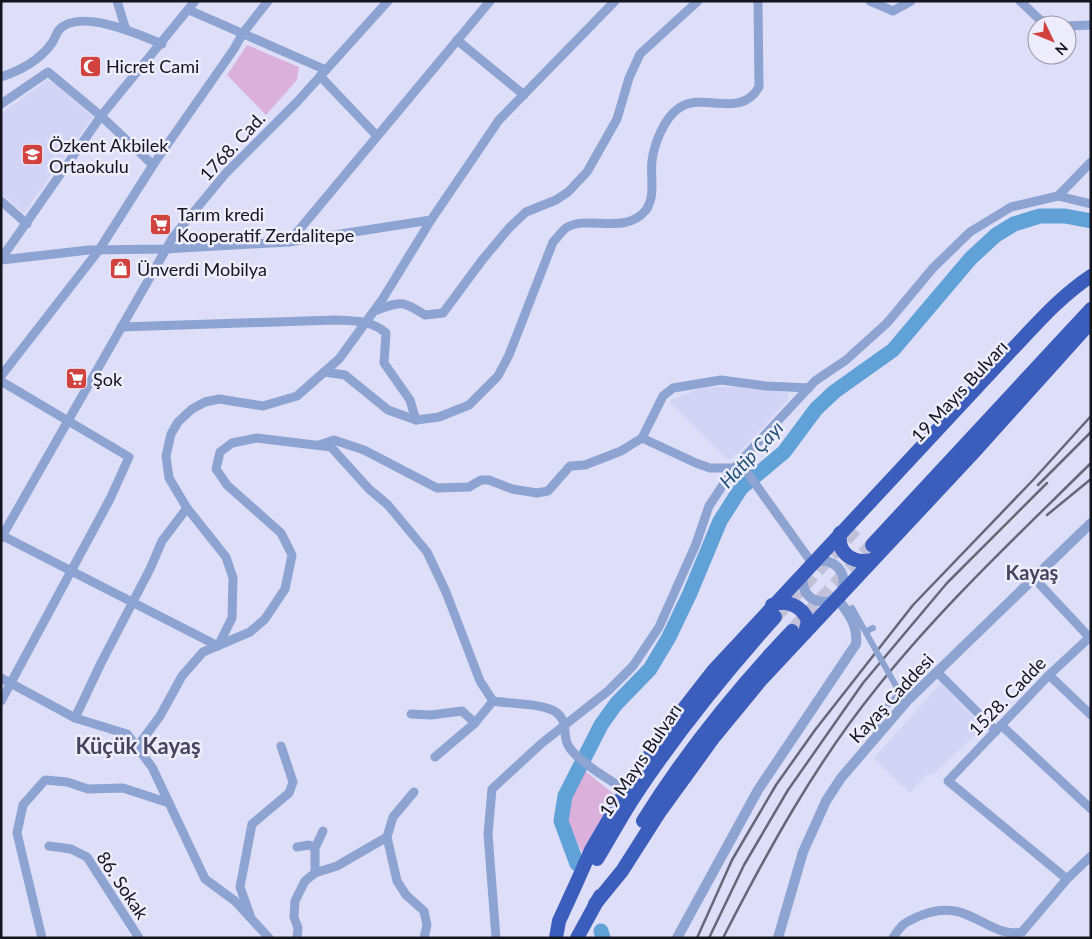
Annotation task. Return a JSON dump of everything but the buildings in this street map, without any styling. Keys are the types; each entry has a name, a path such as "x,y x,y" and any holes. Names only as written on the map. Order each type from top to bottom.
{"highway":[{"name":"19 Mayıs Bulvarı","path":"855,529 1091,277"},
{"path":"774,611 808,568 840,533 1054,306 1077,284 1091,277"},
{"path":"872,545 1091,309"},
{"path":"798,632 842,601 872,560 974,452 1091,322"},
{"path":"840,533 839,540 844,554 855,561 872,560"},
{"path":"556,938 558,921 576,884 592,860 664,734 712,670 774,611 785,602 800,608 808,621 714,737 595,904 578,938"},
{"path":"556,938 592,860"}],"street":[{"path":"117,1 126,30"},
{"path":"1,259 28,224 101,116 162,44 195,1"},
{"path":"1,376 99,250 153,165 234,49 242,33 268,1"},
{"name":"1768. Cad.","path":"2,536 173,237 226,173 323,73 388,1"},
{"path":"289,242 490,1"},
{"path":"218,646 232,618 233,578 226,557 218,544 187,508 169,478 166,464 168,441 178,422 192,409 205,402 219,399 263,406 297,396 339,359 374,312 431,220 499,120 615,1"},
{"path":"374,312 402,302 425,315 443,313 483,259 510,227 526,212 556,200 587,172 617,119 629,78 640,54 698,1"},
{"path":"324,372 345,375 388,410 416,420 439,417 469,405 498,376 509,355 544,262 554,242 566,228 583,223 618,224 634,219 645,210 652,195 652,160 670,114 681,106 698,102 734,104 753,97 759,87 758,1"},
{"path":"870,1 893,11 911,1"},
{"path":"1020,1 1035,15"},
{"path":"189,10 242,33 323,73 377,136"},
{"path":"1,77 19,70 37,59 52,43 60,29 74,21 92,21 126,30 162,44"},
{"path":"1077,26 1091,25"},
{"path":"457,40 524,95"},
{"path":"1,104 48,72 101,116 153,165"},
{"path":"1058,196 1091,162"},
{"path":"496,938 488,834 492,789 566,724 608,691 633,666 659,627 696,544 709,506 735,467 809,388 846,360 887,323 933,268 970,232 1011,206 1058,196 1091,204"},
{"path":"1,201 28,224"},
{"path":"1,259 99,250 165,249 289,242 431,220"},
{"path":"121,326 335,320 367,322 386,333 384,363 410,400 416,420"},
{"path":"319,445 334,440 364,450 436,488 469,487 481,480 489,480 512,489 537,493 548,491 570,466 585,465 621,451 642,438 663,396 673,388 720,380 809,388"},
{"path":"1,381 129,457 110,499 86,540 72,570 1,701"},
{"path":"137,747 160,716 182,676 203,652 250,632 265,619 284,589 292,555 281,533 227,485 216,469 220,452 232,443 257,438 331,447 369,489 388,505 427,552 446,592 480,681 493,701"},
{"path":"642,438 696,464 710,468 735,467 746,471"},
{"path":"745,456 746,471 808,568 803,588 810,599 824,603 842,601"},
{"path":"75,718 100,663 134,601 162,541 187,508"},
{"name":"Kayaş Caddesi","path":"778,938 801,860 826,801 841,778 876,736 937,672 1091,522"},
{"path":"2,536 134,601 218,646"},
{"path":"677,938 737,825 856,644 856,628 842,601 844,579 839,567 826,561 808,568"},
{"path":"1033,578 1090,636"},
{"path":"842,601 870,630 903,691 877,716 876,736"},
{"name":"1528. Cadde","path":"1067,879 948,780 1048,675 1090,636"},
{"path":"937,672 1091,809"},
{"path":"1048,675 1091,715"},
{"path":"1,678 75,718 126,734 152,767 205,879 235,901 269,938"},
{"path":"435,758 475,723 493,701"},
{"path":"493,701 542,706 556,713 566,724 568,745 586,763 630,793"},
{"path":"412,714 431,715 462,711 475,723"},
{"path":"254,922 240,886 241,875 252,824 289,793 293,782 281,746"},
{"path":"42,938 17,833 23,805 45,780 67,782 88,789 123,788 169,803"},
{"path":"414,792 393,817 387,837 397,881 406,895 424,911 427,925 424,938"},
{"path":"315,873 315,848 323,831"},
{"path":"297,938 298,928 294,917 295,901 306,882 315,873 336,866 387,837"},
{"path":"297,847 309,845 315,848"},
{"name":"86. Sokak","path":"49,846 70,849 87,857 139,938"},
{"path":"893,938 902,924 933,911 958,912 1001,936 1013,936 1022,932 1067,879 1091,856"}],"shaded area":[{"path":"247,45 299,67 297,80 266,115 227,75"},
{"name":"Özkent Akbilek Ortaokulu","path":"47,80 54,83 93,117 24,213 1,193 1,114"},
{"path":"702,387 738,387 789,393 788,400 740,452 728,460 669,401"},
{"path":"941,683 983,727 934,774 926,775 910,793 874,758"},
{"path":"581,768 615,795 582,852 570,827 566,810 570,793"}],"waterway":[{"name":"Hatip Çayı","path":"577,864 561,821 565,796 601,725 616,704 650,669 669,637 690,593 720,521 741,488 784,452 816,409 834,392 893,350 971,258 996,235 1014,224 1040,216 1065,216 1091,221"},
{"name":"Hatip Çayı","path":"601,931 603,938"}],"tunnel":[{"path":"775,617 855,529"},
{"path":"792,631 872,545"}],"railway":[{"path":"697,938 732,860 776,785 815,730 913,605 1034,479 1091,416"},
{"path":"1038,485 1091,432"},
{"path":"723,938 793,810 832,749 875,690 952,601 1091,463"},
{"path":"1047,515 1091,479"},
{"path":"709,938 744,865 788,790 863,683 947,583 1047,483"}],"place":[{"name":"Hicret Cami","path":"90,66"},
{"name":"Özkent Akbilek Ortaokulu","path":"33,155"},
{"name":"Tarım kredi Kooperatif Zerdalitepe","path":"161,224"},
{"name":"Ünverdi Mobilya","path":"121,269"},
{"name":"Şok","path":"77,379"}],"district":[{"name":"Kayaş","path":"1032,572"},
{"name":"Küçük Kayaş","path":"138,745"}]}
